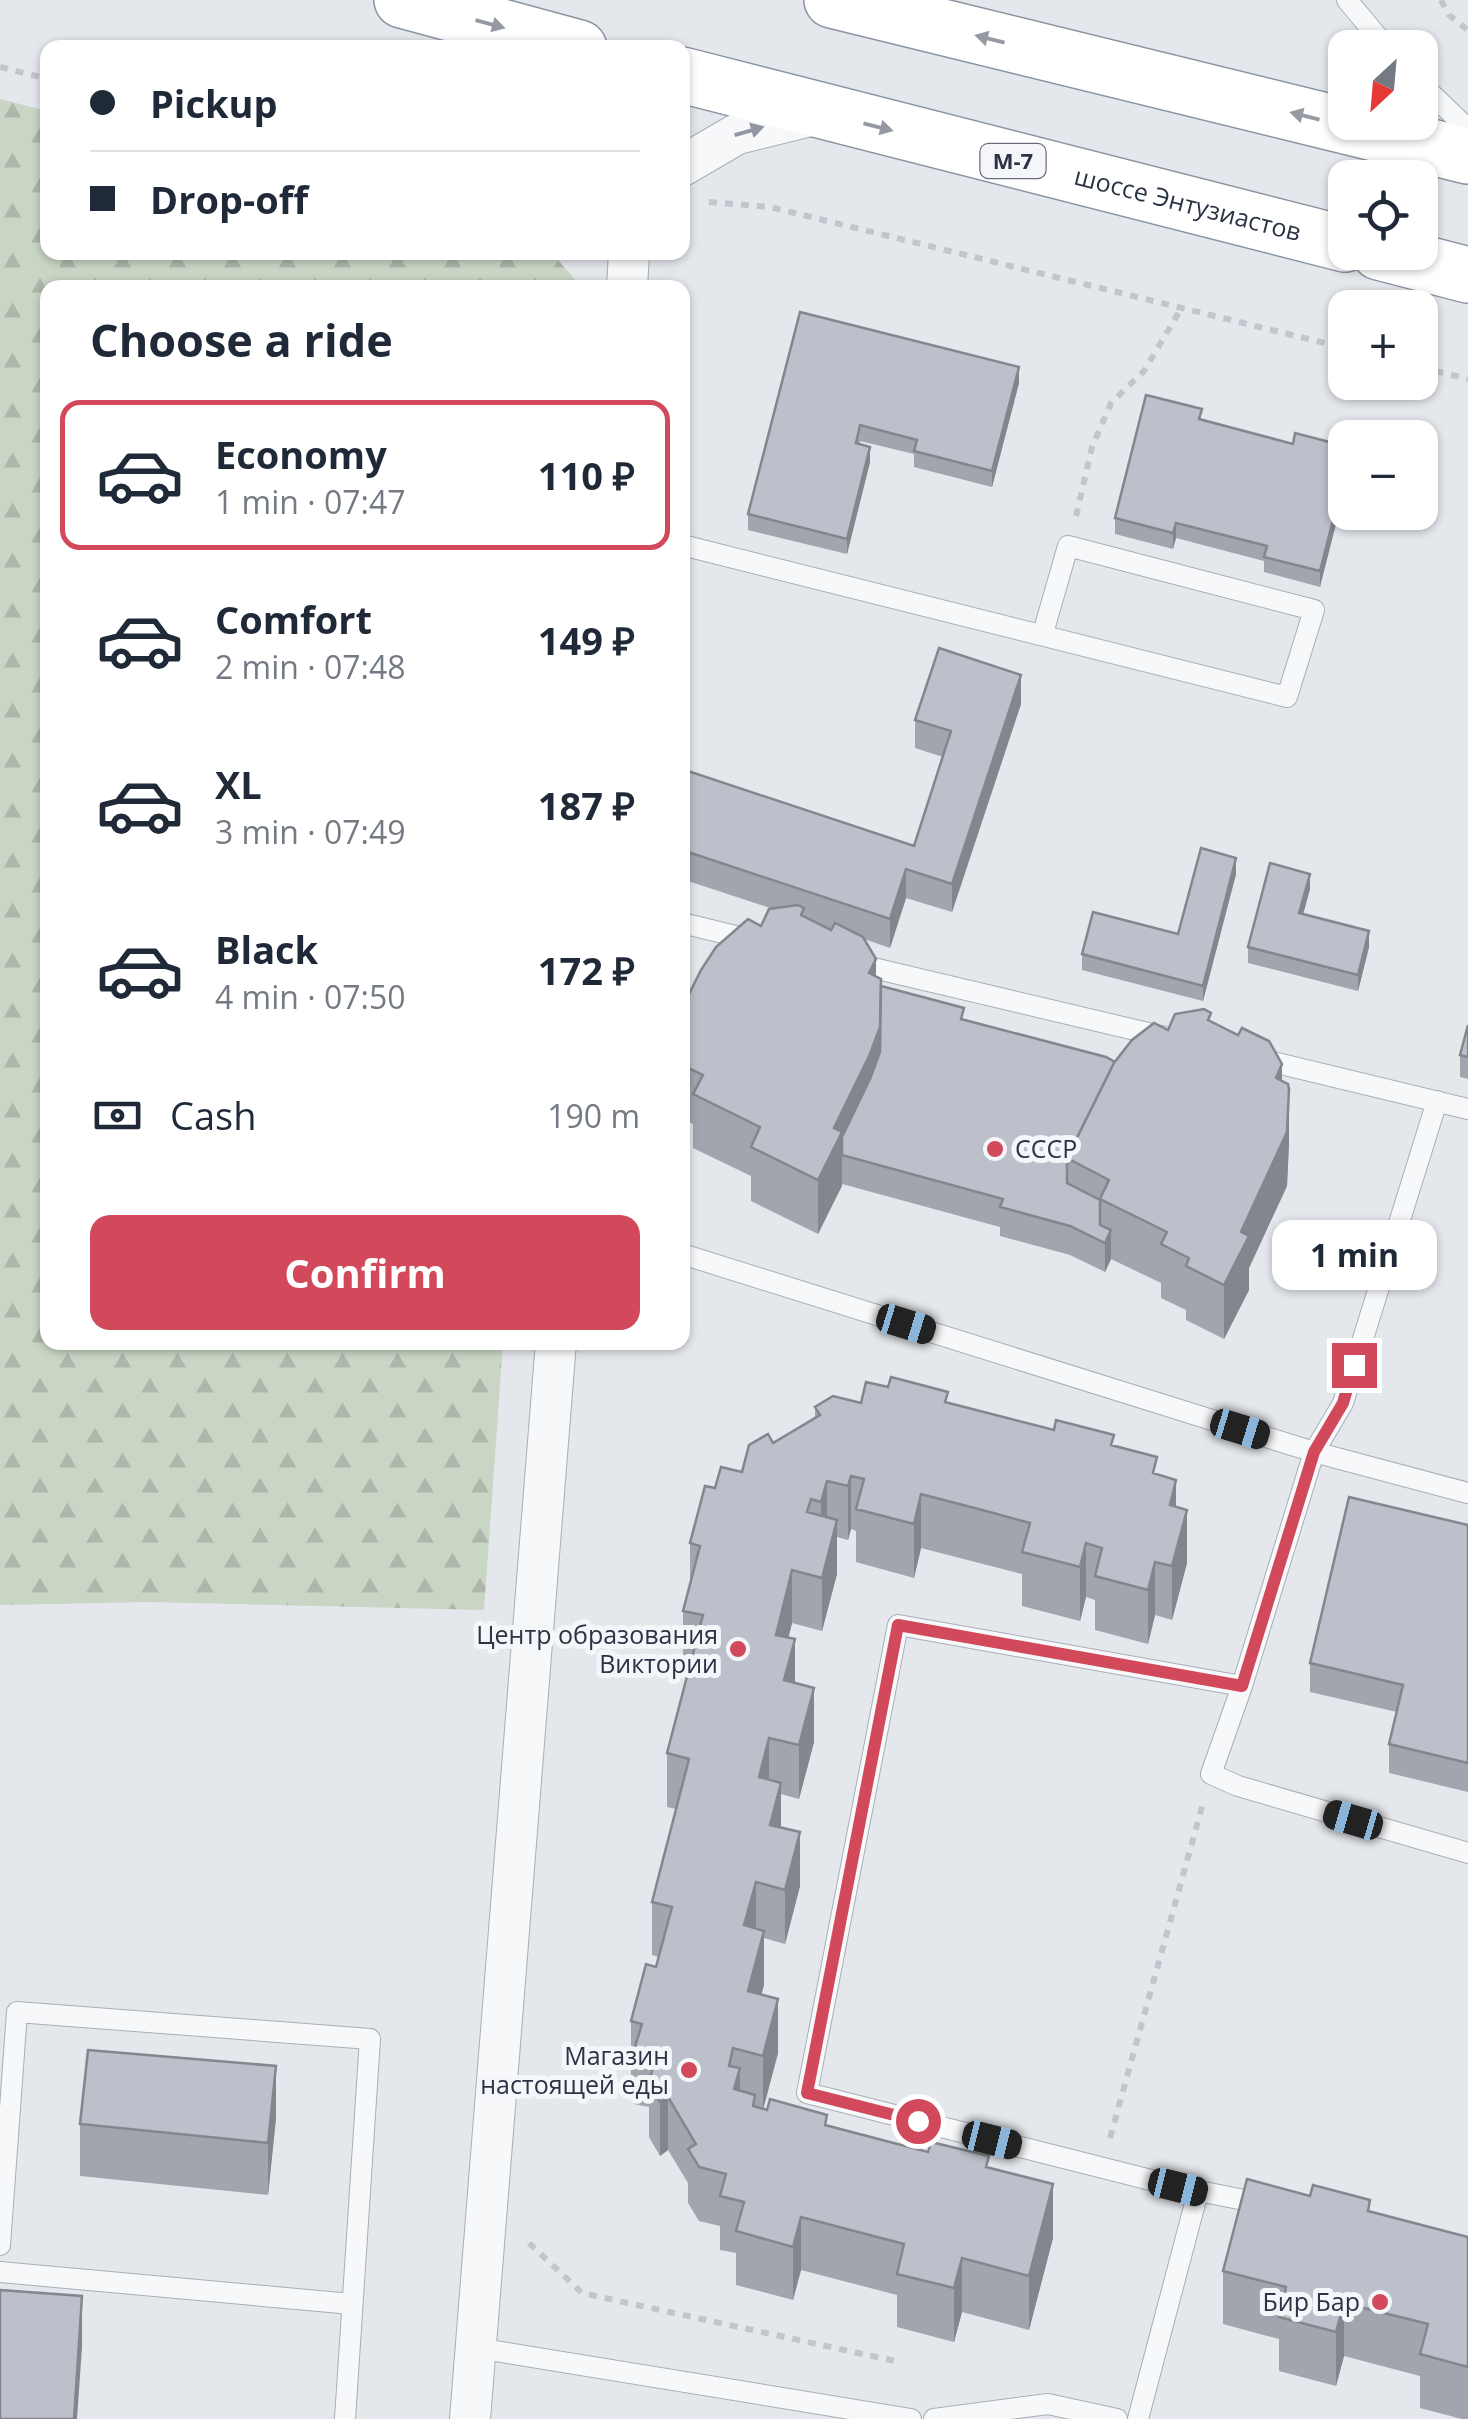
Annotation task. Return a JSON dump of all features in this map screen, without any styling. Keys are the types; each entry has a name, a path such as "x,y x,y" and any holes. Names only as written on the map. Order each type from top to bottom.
{"highway":[{"path":"402,0 550,40"},
{"path":"832,0 1468,156"},
{"name":"шоссе Энтузиастов","path":"690,78 1328,240"},
{"path":"1438,267 1468,275"}],"street":[{"path":"690,181 737,134 822,113"},
{"path":"470,2419 555,1350"}],"lane":[{"path":"1347,0 1372,30"},
{"path":"1438,100 1468,129"},
{"path":"690,547 1287,697 1314,610 1068,546 1043,633"},
{"path":"690,926 779,946"},
{"path":"837,960 1186,1042"},
{"path":"1244,1056 1468,1109"},
{"path":"1437,1101 1343,1403 1314,1452 1211,1774 1238,1786 1468,1853"},
{"path":"690,1257 1314,1452 1468,1494"},
{"path":"1138,2419 1198,2192 807,2093 898,1625 1242,1686"},
{"path":"0,2246 17,2012 370,2038 345,2419"},
{"path":"1178,2187 1294,2210"},
{"path":"0,2272 352,2304"},
{"path":"478,2348 910,2419"},
{"path":"934,2419 1048,2404 1117,2419"}],"path":[{"path":"1441,0 1449,15 1468,30"},
{"path":"0,67 40,77"},
{"path":"690,184 770,207 1328,344"},
{"path":"1068,546 1092,447 1111,403 1144,371 1182,307"},
{"path":"1438,372 1468,379"},
{"path":"1102,2168 1211,1774"},
{"path":"530,2225 529,2245 582,2293 895,2361"}],"green space":[{"path":"0,99 40,109 40,260 558,260 575,280 40,280 40,1350 503,1350 484,1610 147,1602 0,1605"}],"building":[{"path":"800,312 1019,367 992,471 914,451 917,440 860,425 856,443 870,447 847,539 748,514"},
{"path":"1146,395 1202,409 1199,419 1293,444 1295,433 1328,442 1330,530 1320,571 1264,557 1267,546 1176,523 1173,533 1115,518"},
{"path":"939,648 1021,675 952,884 906,869 890,919 690,853 690,772 914,846 951,731 915,720"},
{"path":"1201,848 1236,858 1203,986 1082,954 1093,912 1178,934"},
{"path":"1270,863 1310,874 1299,913 1369,931 1358,975 1248,947"},
{"path":"798,905 804,908 801,915 831,930 835,923 863,937 876,959 869,973 881,979 880,1027 834,1128 842,1132 818,1180 751,1147 760,1127 693,1094 703,1075 690,1069 690,992 716,947 748,919 761,926 769,909"},
{"path":"881,986 964,1008 961,1019 1115,1062 1067,1158 1067,1183 1100,1200 1100,1225 1111,1230 1105,1243 1070,1226 1000,1207 1003,1199 842,1155 842,1137 880,1052"},
{"path":"1204,1009 1211,1013 1208,1020 1238,1035 1242,1028 1269,1041 1282,1064 1276,1078 1288,1084 1289,1089 1287,1132 1241,1232 1249,1236 1224,1285 1186,1266 1189,1258 1161,1244 1167,1232 1100,1199 1109,1180 1067,1158 1114,1063 1132,1040 1154,1023 1168,1030 1175,1014"},
{"path":"1468,1025 1468,1057 1460,1055"},
{"path":"891,1377 948,1392 945,1402 1054,1430 1056,1420 1114,1435 1111,1445 1157,1457 1153,1473 1176,1480 1170,1505 1187,1510 1172,1566 1155,1562 1148,1590 1095,1576 1102,1548 1086,1543 1080,1567 1022,1552 1030,1523 921,1494 914,1524 856,1509 864,1479 851,1476 848,1486 827,1481 821,1502 811,1499 807,1512 837,1520 822,1578 792,1570 776,1635 795,1639 784,1680 814,1688 799,1745 769,1738 759,1777 781,1783 770,1825 800,1832 785,1890 756,1882 744,1925 764,1931 748,1991 778,1999 763,2056 733,2048 729,2066 740,2068 734,2089 755,2095 753,2106 767,2110 770,2099 827,2115 825,2125 928,2152 931,2142 989,2156 986,2167 1053,2184 1029,2276 962,2258 954,2288 897,2274 904,2244 801,2217 793,2247 736,2231 744,2202 720,2196 726,2174 699,2167 688,2149 696,2144 668,2097 660,2102 649,2083 656,2055 634,2050 642,2024 631,2021 646,1964 656,1967 672,1907 652,1902 689,1759 667,1753 703,1615 683,1611 700,1546 690,1543 705,1486 715,1488 721,1467 742,1472 749,1445 768,1434 773,1443 820,1415 815,1407 833,1396 861,1403 866,1382 888,1387"},
{"path":"1349,1497 1468,1525 1468,1763 1389,1744 1403,1685 1310,1663"},
{"path":"88,2050 276,2066 268,2143 80,2124"},
{"path":"1247,2179 1310,2196 1313,2185 1370,2200 1368,2211 1468,2237 1468,2367 1420,2354 1428,2324 1344,2303 1336,2332 1279,2317 1286,2287 1223,2271"},
{"path":"0,2290 82,2296 74,2419 0,2419"}],"place":[{"name":"СССР","path":"995,1149"},
{"name":"Центр образования Виктории","path":"738,1649"},
{"name":"Магазин настоящей еды","path":"689,2070"},
{"name":"Бир Бар","path":"1380,2302"}],"route":[{"path":"918,2121 807,2093 898,1625 1242,1686 1314,1452 1343,1403 1354,1365"}]}
